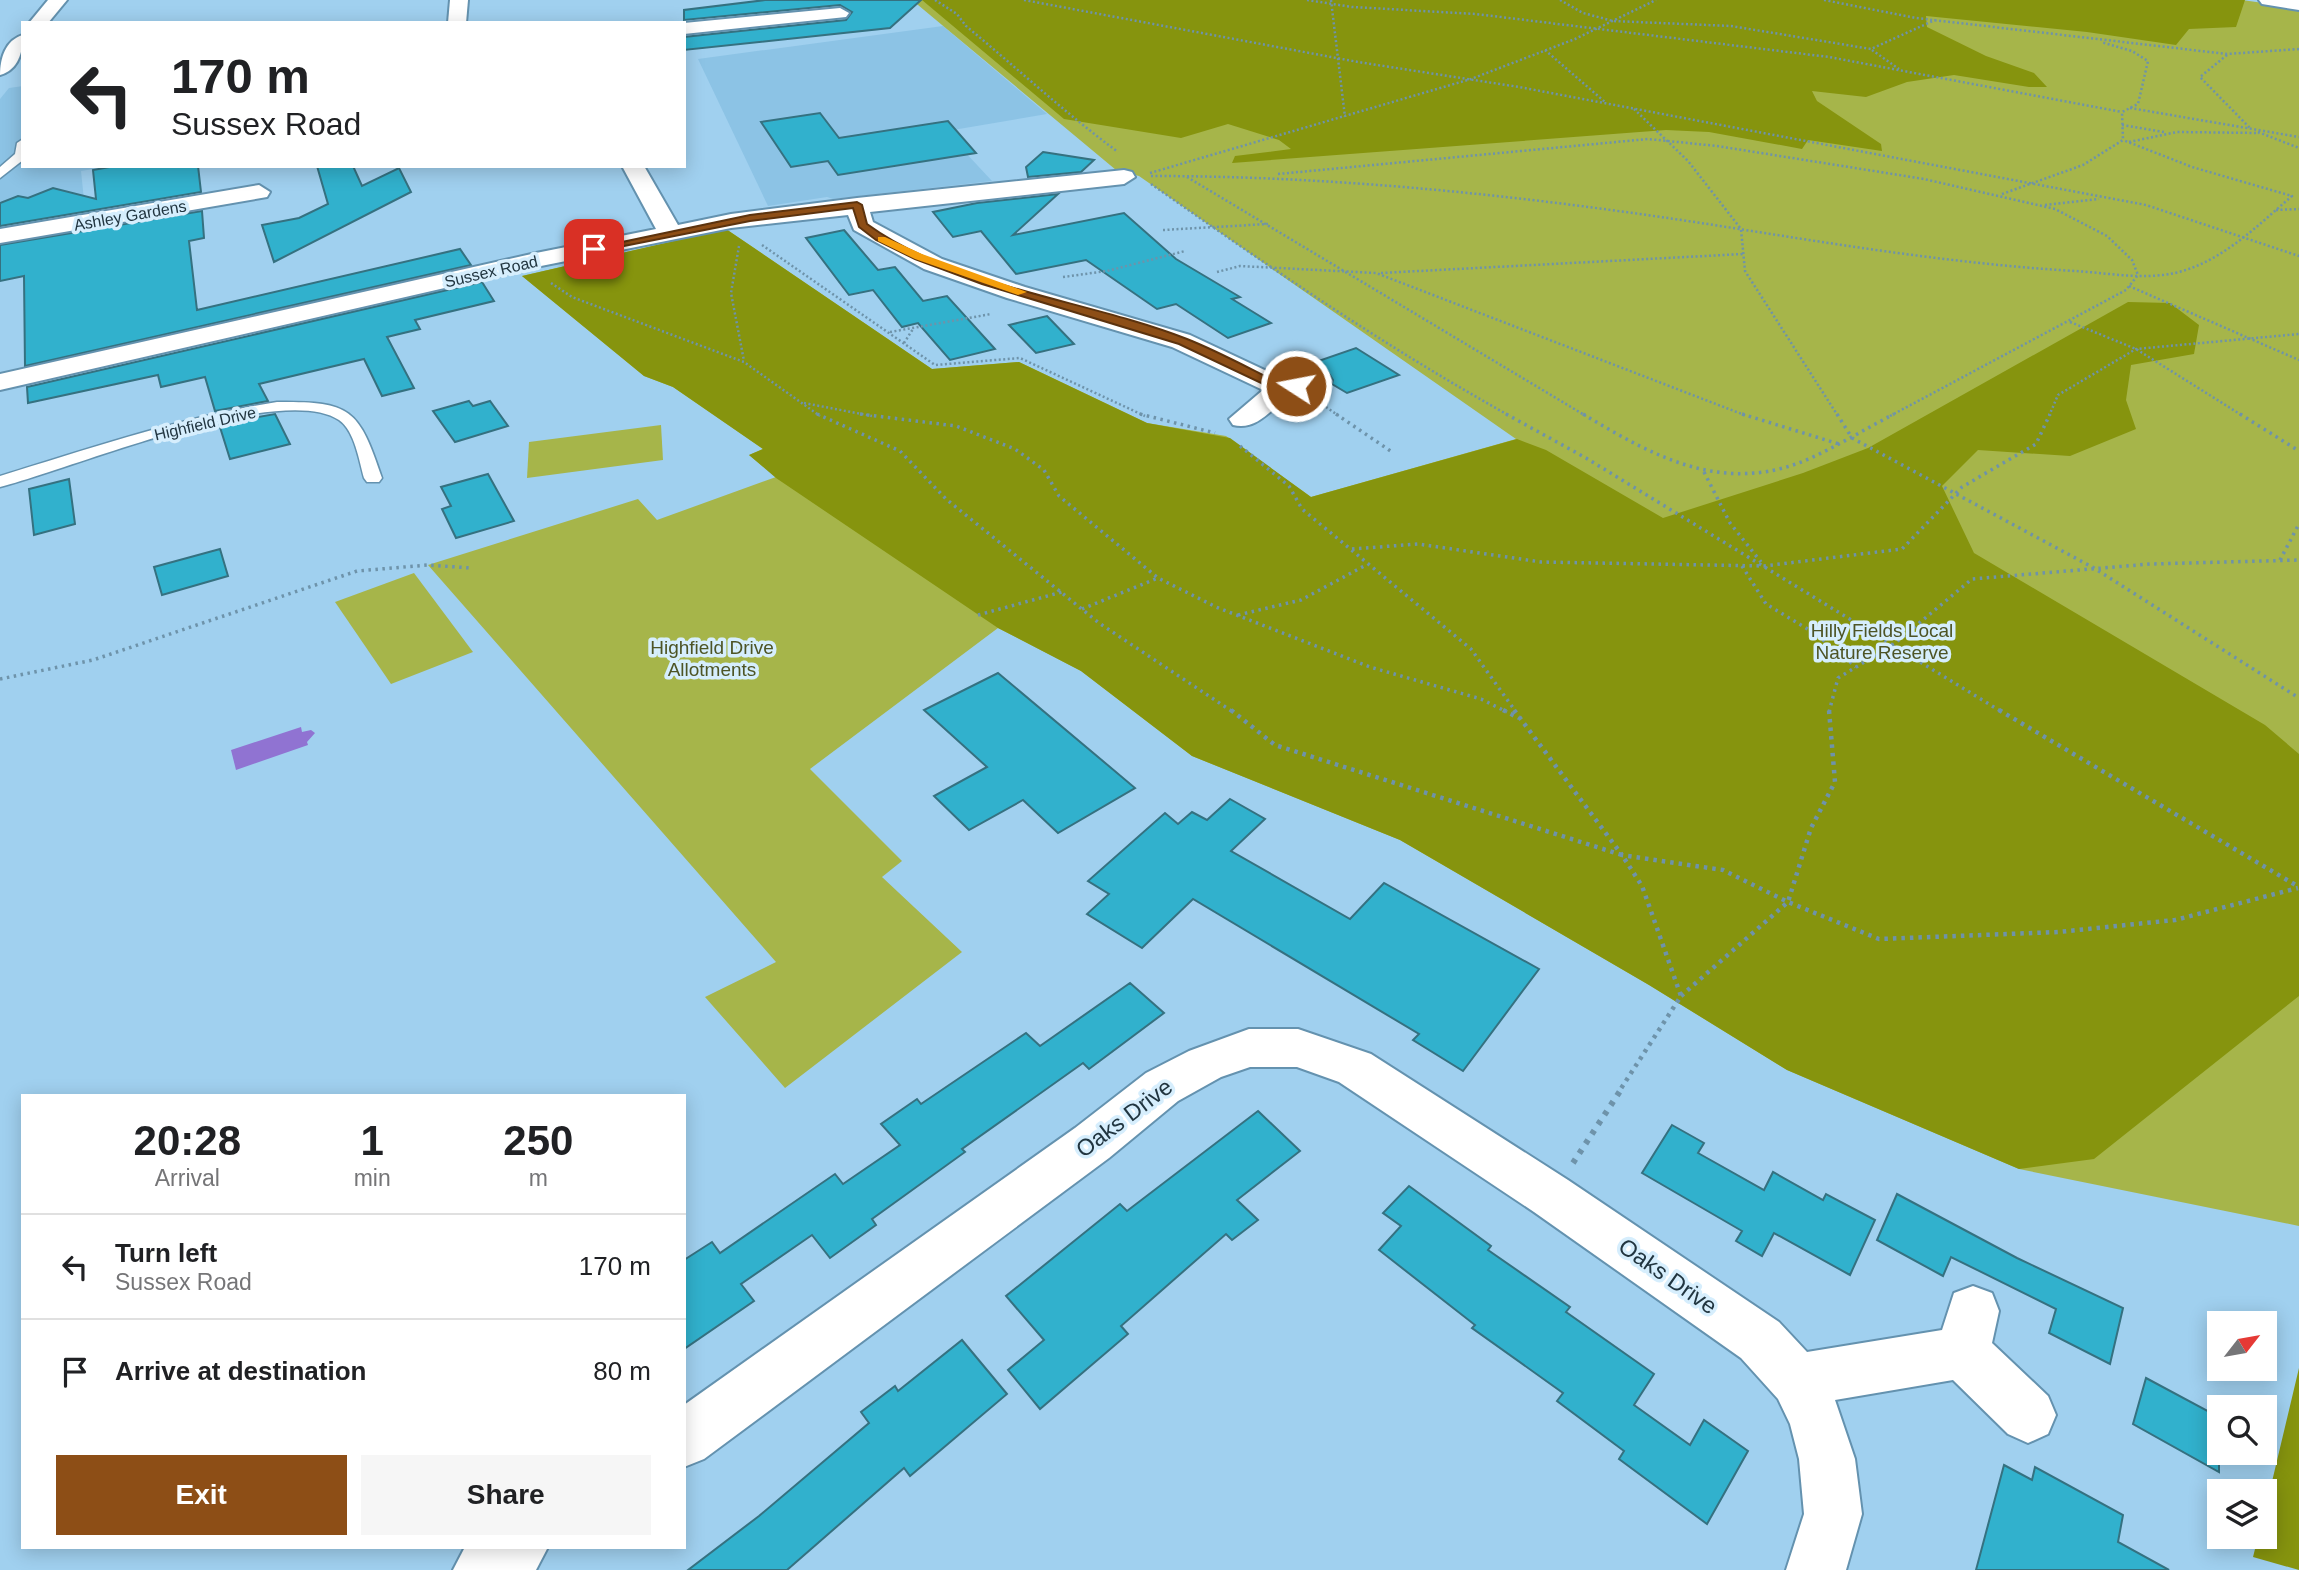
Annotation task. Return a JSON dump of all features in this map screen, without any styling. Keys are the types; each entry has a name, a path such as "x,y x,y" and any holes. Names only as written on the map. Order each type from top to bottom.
{"street":[{"path":"40,21 58,0"},
{"path":"457,21 459,0"},
{"path":"2268,0 2299,5"},
{"path":"686,29 840,13"},
{"path":"0,69 21,43"},
{"path":"634,168 671,233"},
{"name":"Sussex Road","path":"0,382 521,264 671,233 736,226 857,205 1075,188 1132,176"},
{"name":"Ashley Gardens","path":"0,236 259,192"},
{"path":"857,205 862,225 880,238 919,257 1000,286 1183,341 1298,385"},
{"path":"1236,429 1298,385"},
{"name":"Oaks Drive","path":"686,1438 782,1370 996,1210 1092,1143 1162,1087 1205,1064 1249,1048 1298,1048 1355,1068 1551,1196 1759,1340 1797,1380 1816,1420 1824,1446 1833,1514 1816,1570"},
{"path":"1797,1380 1968,1331 2028,1415"},
{"path":"483,1570 516,1549"}],"lane":[{"path":"0,174 21,155"},
{"name":"Highfield Drive","path":"0,482 92,450 200,422 279,407 324,405 345,416 357,429 373,478"}],"path":[{"path":"936,0 957,14 966,26 1046,91 1069,116 1119,153"},
{"path":"1024,0 1608,104 2146,205 2299,256"},
{"path":"1307,0 1476,14 1829,57 2122,112 2138,104 2148,61 2132,51 2090,39"},
{"path":"1560,0 1583,13 1613,21 1731,26 1871,49 1901,70"},
{"path":"1132,176 1345,117 1468,79 1545,50 1657,0"},
{"path":"1824,0 1935,20 2227,54 2299,49"},
{"path":"1331,2 1345,117"},
{"path":"1871,49 1935,20"},
{"path":"1545,50 1608,104"},
{"path":"2227,54 2200,77 2250,128 2299,148"},
{"path":"2129,108 2299,137"},
{"path":"1634,109 1688,161 1741,229 1745,271 1852,438 2094,568 2299,698"},
{"path":"2122,112 2123,140"},
{"path":"2122,125 2172,133"},
{"path":"2128,142 2142,136 2172,133 2261,133"},
{"path":"2001,195 2083,165 2123,140"},
{"path":"2123,140 2192,167 2292,196 2299,195"},
{"path":"1268,176 1578,145 1665,141 1769,152 2043,205 2083,220 2108,236 2132,260 2138,275"},
{"path":"1183,175 1201,182 1269,223 1590,418 1628,445 1703,472 1763,471 1811,458 2069,322 2129,286 2138,275"},
{"path":"1132,176 1268,176 1390,184 1741,229 1940,261 2003,268 2138,275 2172,274 2194,268 2242,239 2292,196"},
{"path":"1149,183 1270,267 1429,371 1586,458 2072,755 2299,887"},
{"path":"2043,205 2107,198"},
{"path":"2275,209 2299,209"},
{"path":"1163,230 1269,223"},
{"path":"736,226 934,365 1020,358 1131,411 1236,429 1289,486 1302,509 1351,549 1366,565 1471,649 1642,886 1681,996"},
{"path":"736,226 731,293 744,362"},
{"path":"1000,286 1107,271 1185,251"},
{"path":"1217,271 1240,266 1342,269 1376,273 1743,254"},
{"path":"521,264 572,297 744,362 818,415 900,451 946,499 1082,609 1229,709 1275,745 1622,855 1723,870 1788,902 1878,939 2058,932 2175,920 2299,887"},
{"path":"1376,273 1771,425 1840,444"},
{"path":"2129,286 2299,360"},
{"path":"889,332 1020,308 1038,297"},
{"path":"2069,322 2136,349 2299,451"},
{"path":"904,343 914,328"},
{"path":"1351,549 1418,544 1541,562 1764,566 1902,549 1962,487 2036,444 2058,396 2136,349 2299,334"},
{"path":"1298,385 1392,452"},
{"path":"800,402 866,415 956,426 1015,449 1044,470 1059,496 1158,578 1237,615 1370,667 1481,699 1520,719"},
{"path":"1703,472 1730,523 1764,566"},
{"path":"2280,560 2299,524"},
{"path":"1551,1196 1681,996 1788,902 1811,828 1835,782 1828,714 1838,678 1894,644 1972,579 2094,568 2299,560"},
{"path":"0,679 93,660 357,570 428,565 471,568"},
{"path":"1237,615 1301,600 1366,565"},
{"path":"1742,566 1766,604 1816,634 1856,667"},
{"path":"1082,609 1158,578"},
{"path":"978,615 1062,592"}],"shaded area":[{"path":"943,26 1047,114 953,130 964,151 992,181 833,199 827,197 768,206 698,59"},
{"path":"21,86 21,168 100,168 81,171 86,219 0,231 0,99 9,88"},
{"path":"301,727 302,732 311,730 315,733 307,742 308,745 236,770 231,750"}],"green space":[{"name":"Hilly Fields Local Nature Reserve","path":"912,0 2242,0 2299,8 2299,1226 2019,1169 1787,1070 1649,985 1400,840 1192,756 1081,671 998,628 810,769 902,861 882,877 962,952 785,1088 705,997 776,962 428,565 638,499 657,520 776,477 749,455 763,449 673,387 644,376 522,276 726,229 932,369 1019,362 1147,423 1226,436 1311,497 1516,439 1139,176 1116,170"},
{"path":"922,0 2245,0 2236,27 2189,29 2176,45 2087,32 1926,16 1927,27 1986,56 2034,73 2047,87 2029,87 1954,75 1907,82 1866,97 1812,91 1817,101 1881,144 1882,151 1808,140 1802,149 1709,132 1666,130 1232,163 1235,156 1291,149 1279,140 1228,124 1181,138 1064,119"},
{"path":"726,229 932,369 1019,362 1147,423 1230,438 1311,497 1517,439 1546,450 1663,518 1803,473 1868,448 2128,302 2170,303 2199,325 2194,354 2131,365 2126,400 2136,429 2070,456 1978,450 1942,486 1974,553 2265,725 2299,754 2299,996 2094,1159 2019,1169 1787,1070 1649,985 1400,840 1192,756 1081,671 998,628 776,478 749,455 763,449 673,387 644,376 522,276"},
{"path":"661,425 663,460 527,478 529,442"},
{"path":"414,573 473,652 391,684 335,602"},
{"path":"2299,1368 2299,1570 2253,1557 2255,1549 2277,1549 2277,1479 2273,1479"}],"building":[{"path":"765,0 921,0 890,28 686,50 686,37 846,20 852,12 840,5 684,20 684,10"},
{"path":"820,113 839,138 948,121 976,153 838,175 828,161 791,167 761,122"},
{"path":"1043,152 1094,160 1081,172 1028,177 1026,167"},
{"path":"198,168 201,192 0,226 0,203 18,196 28,198 53,188 96,199 93,170"},
{"path":"318,168 354,168 362,186 399,168 411,192 274,262 262,225 299,218 328,204"},
{"path":"1058,194 1013,235 1124,213 1176,259 1240,297 1232,299 1271,323 1228,338 1176,304 1157,309 1086,260 1016,274 981,231 953,237 933,212 977,203"},
{"path":"202,211 204,238 189,241 197,310 460,249 471,265 25,366 24,276 0,281 0,245"},
{"path":"844,230 878,270 895,267 923,301 947,296 995,349 950,360 918,323 902,327 873,290 849,295 806,238"},
{"path":"482,282 494,301 415,320 420,329 387,337 414,388 382,396 364,359 259,384 268,401 215,411 205,377 161,387 158,375 28,403 27,387"},
{"path":"1047,316 1074,344 1036,353 1009,325"},
{"path":"1356,348 1399,375 1347,393 1332,384 1333,380 1328,372 1312,371 1304,366"},
{"path":"469,401 473,406 490,401 508,426 455,442 433,411"},
{"path":"275,414 290,444 230,459 219,424"},
{"path":"488,474 514,521 456,538 442,509 451,506 441,487"},
{"path":"69,479 75,524 34,535 29,489"},
{"path":"220,549 228,576 162,595 154,567"},
{"path":"998,673 1135,788 1058,833 1023,800 969,830 934,796 987,767 924,710"},
{"path":"1230,799 1265,819 1231,851 1350,919 1384,883 1539,969 1463,1071 1413,1040 1419,1034 1193,899 1142,948 1087,914 1109,894 1088,881 1165,813 1178,824 1192,812 1207,820"},
{"path":"1130,983 1164,1013 1089,1069 1083,1063 962,1149 965,1152 872,1219 876,1225 830,1258 812,1235 741,1284 754,1301 686,1348 686,1259 712,1242 720,1253 835,1174 843,1184 900,1145 881,1124 917,1099 921,1104 1026,1033 1040,1046"},
{"path":"1258,1111 1300,1151 1237,1200 1258,1220 1232,1240 1226,1234 1121,1326 1128,1334 1040,1409 1008,1370 1044,1340 1006,1296 1120,1204 1127,1211"},
{"path":"1672,1125 1704,1143 1698,1153 1764,1190 1773,1172 1823,1200 1826,1194 1875,1220 1850,1275 1774,1233 1762,1256 1736,1241 1742,1231 1642,1173"},
{"path":"1409,1186 1491,1246 1488,1250 1570,1307 1566,1312 1654,1374 1634,1405 1690,1445 1704,1420 1748,1451 1707,1524 1619,1459 1624,1451 1557,1401 1563,1393 1472,1328 1475,1325 1379,1250 1401,1226 1383,1213"},
{"path":"1897,1194 2017,1258 2123,1308 2110,1364 2049,1333 2056,1309 1951,1257 1943,1276 1877,1240"},
{"path":"962,1340 1007,1394 910,1476 904,1468 787,1570 688,1570 759,1516 869,1423 861,1412 895,1386 898,1391"},
{"path":"2146,1378 2207,1411 2207,1465 2219,1465 2219,1472 2133,1424"},
{"path":"2004,1465 2032,1480 2035,1467 2123,1515 2118,1542 2169,1570 1976,1570"}],"slow traffic":[{"path":"881,239 919,257 985,282 1022,292"}],"route":[{"path":"594,249 731,221 857,205 862,225 880,238 919,257 985,282 1183,341 1282,389 1296,386"}],"park label":[{"name":"Highfield Drive Allotments","path":"712,658"}]}
